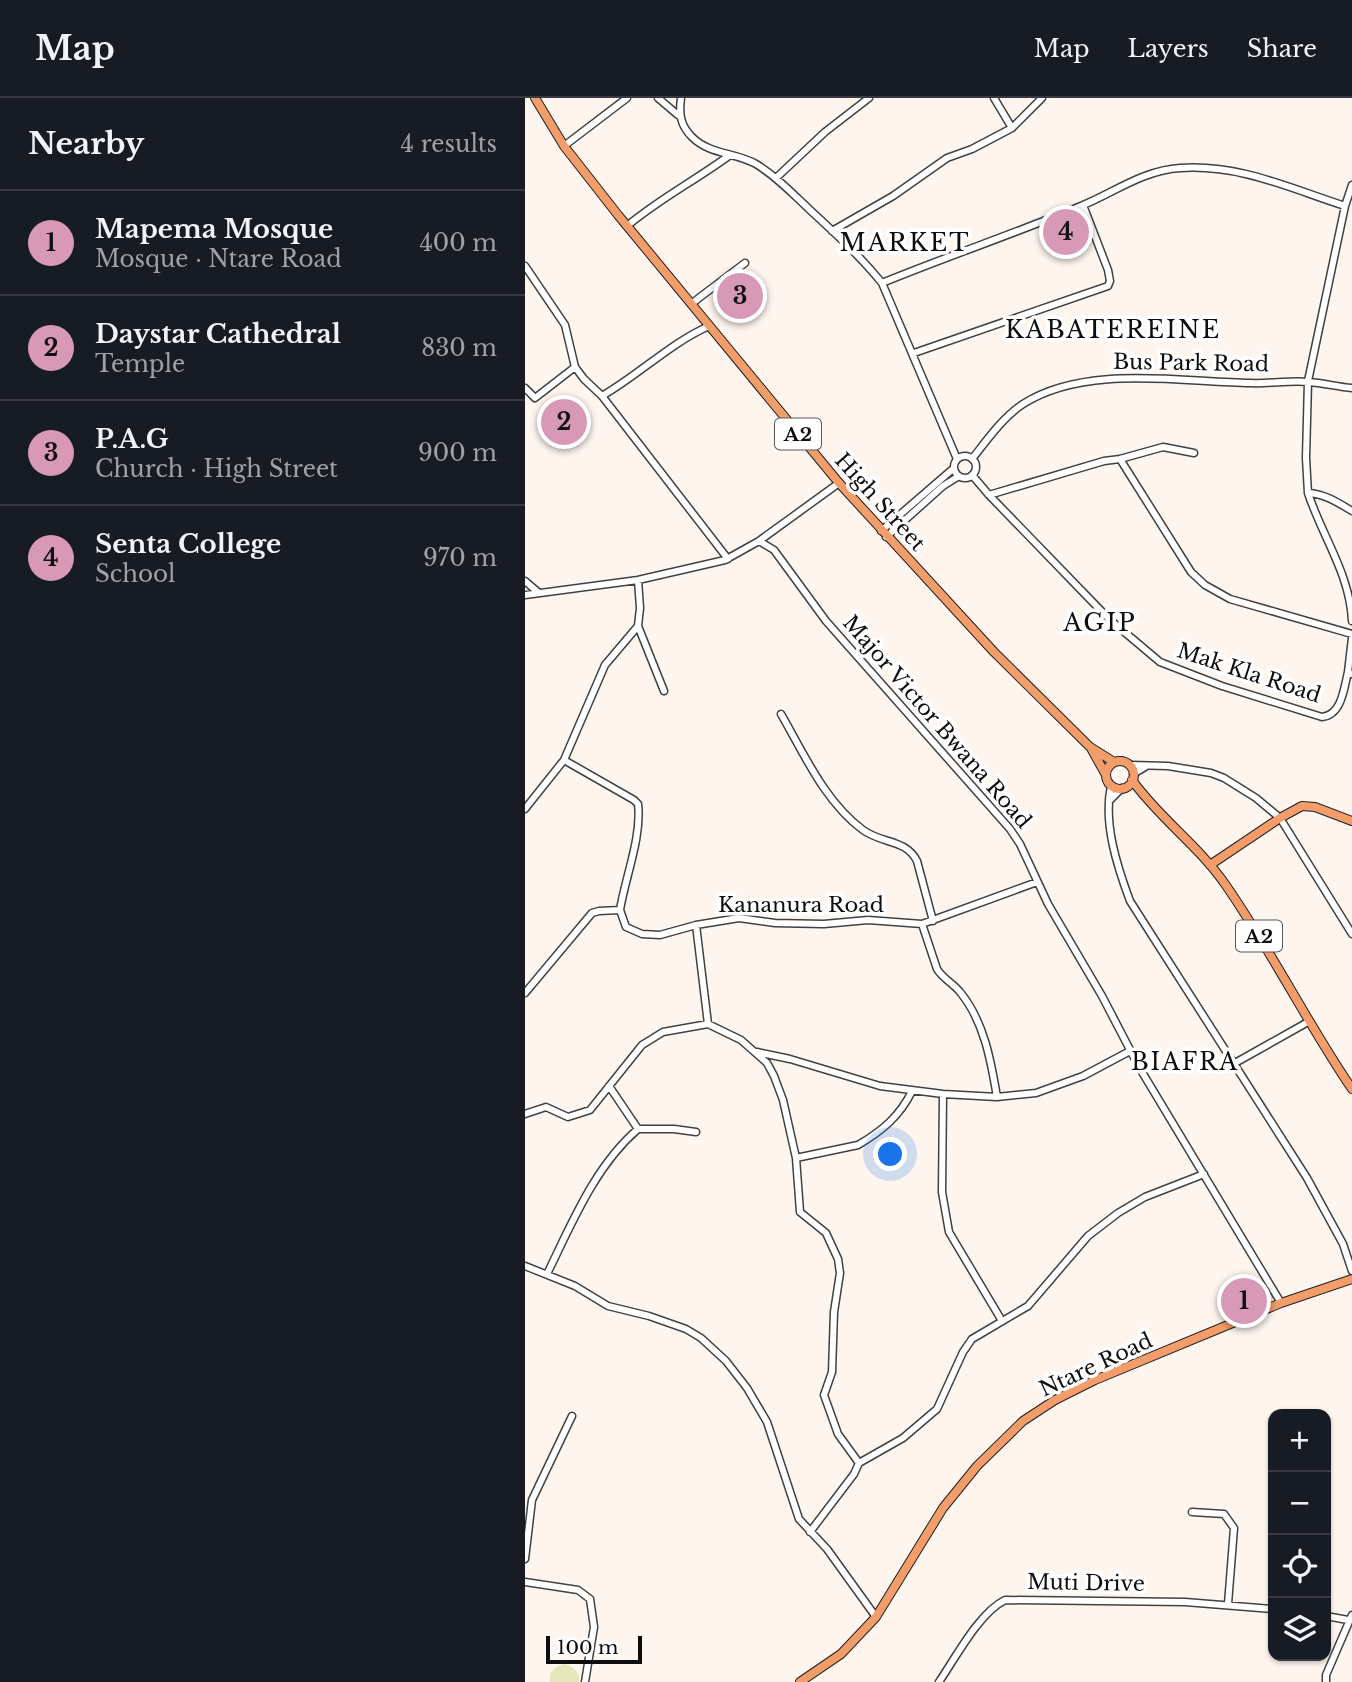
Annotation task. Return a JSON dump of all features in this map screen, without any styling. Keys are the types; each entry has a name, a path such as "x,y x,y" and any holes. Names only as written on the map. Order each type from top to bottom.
{"main road":[{"name":"High Street","path":"535,98 564,146 627,226 839,483 994,653 1090,747 1114,762"},
{"name":"High Street","path":"1090,747 1106,775"},
{"name":"A2","path":"1114,762 1122,761 1132,773 1145,798 1210,865 1268,949 1308,1022 1352,1089"},
{"path":"1106,775 1109,765 1114,762"},
{"path":"1123,788 1132,773"},
{"name":"A2","path":"1106,775 1111,786 1123,788 1145,798"},
{"path":"1210,865 1296,808 1306,806 1352,821"},
{"name":"Ntare Road","path":"800,1682 841,1654 876,1618 943,1508 977,1466 1023,1421 1055,1400 1095,1380 1281,1303 1352,1279"}],"street":[{"path":"564,146 627,98"},
{"path":"658,98 678,115 686,131 695,140 710,150 755,164 776,178 864,261 882,283 957,459 954,468 884,534"},
{"path":"678,115 681,98"},
{"path":"776,178 825,132 869,98"},
{"path":"994,98 1012,128"},
{"path":"832,231 893,196 947,158 972,149 1012,128 1042,98"},
{"path":"627,226 653,205 730,155"},
{"path":"882,283 1083,205 1152,174 1182,168 1229,171 1270,179 1345,206"},
{"path":"1352,184 1308,381 1306,458 1308,493 1345,581 1352,621"},
{"path":"914,353 1108,286 1111,281 1108,270 1083,205"},
{"path":"691,304 745,263"},
{"path":"525,266 565,325 575,367 603,396 728,559"},
{"path":"603,396 638,374 675,344 709,326"},
{"path":"525,388 535,398 575,367"},
{"name":"Bus Park Road","path":"972,458 1022,404 1038,396 1091,380 1122,377 1252,384 1308,381 1352,388"},
{"path":"989,495 1104,461 1163,447 1195,453"},
{"path":"954,468 959,476 967,478 976,467 972,458 964,456 957,459"},
{"path":"1120,459 1192,572 1205,585 1230,599 1352,636 1350,673"},
{"name":"Mak Kla Road","path":"972,475 1109,619 1160,662 1222,686 1322,717 1328,716 1340,703 1350,673"},
{"path":"884,534 959,476"},
{"path":"525,595 638,580 728,559 759,541 839,483"},
{"path":"1308,493 1323,494 1332,502 1352,511"},
{"name":"Major Victor Bwana Road","path":"759,541 774,550 833,629 1010,829 1020,844 1051,911 1103,998 1130,1051 1281,1303"},
{"path":"638,580 638,626 664,691"},
{"path":"525,581 538,593"},
{"path":"525,809 564,760 605,665 638,626"},
{"path":"781,714 838,807 871,836 905,846 913,852 918,861 933,921"},
{"path":"525,993 592,913 619,910 630,864 638,804 564,760"},
{"path":"1132,773 1147,766 1190,768 1224,778 1256,797 1280,818 1352,934"},
{"path":"1111,786 1108,803 1117,860 1131,901 1313,1189 1343,1244 1352,1271"},
{"path":"1108,803 1123,788"},
{"name":"Kananura Road","path":"619,910 626,927 642,933 660,935 696,925 739,918 775,923 868,920 922,924 1037,881"},
{"path":"922,924 940,975 959,990 973,1012 991,1059 997,1097"},
{"path":"696,925 708,1024"},
{"path":"1235,1063 1308,1022"},
{"path":"525,1114 546,1108 568,1116 590,1110 642,1045 663,1032 708,1024 741,1040 767,1063 783,1100 796,1158 800,1212 826,1233 838,1259 840,1273 834,1311 832,1372 824,1395 838,1434 859,1463"},
{"path":"755,1052 790,1059 880,1086 997,1097 1036,1093 1083,1076 1130,1051"},
{"path":"609,1086 638,1129"},
{"path":"796,1158 858,1145 897,1116 912,1091"},
{"path":"943,1094 941,1192 949,1232 1002,1321"},
{"path":"547,1274 604,1167 619,1145 638,1129 696,1132"},
{"path":"810,1532 854,1474 859,1463 903,1438 937,1409 963,1352 972,1339 1028,1306 1088,1236 1118,1213 1145,1197 1204,1174"},
{"path":"525,1266 575,1286 608,1306 686,1329 701,1338 726,1361 747,1388 767,1422 794,1510 827,1549 876,1618"},
{"path":"525,1559 532,1500 572,1416"},
{"path":"1192,1512 1224,1514 1234,1528 1228,1604"},
{"path":"525,1582 578,1590 590,1599 594,1627 585,1682"},
{"name":"Muti Drive","path":"939,1682 985,1616 995,1605 1005,1600 1228,1604 1268,1608"},
{"path":"1326,1682 1326,1675 1350,1618 1331,1616"}],"green space":[{"path":"565,1664 576,1670 579,1682 550,1682 553,1670"}],"place":[{"name":"Senta College","path":"1066,232"},
{"name":"P.A.G","path":"740,296"},
{"name":"Daystar Cathedral","path":"564,422"},
{"name":"Mapema Mosque","path":"1244,1301"}],"district":[{"name":"MARKET","path":"905,243"},
{"name":"KABATEREINE","path":"1113,330"},
{"name":"AGIP","path":"1100,623"},
{"name":"BIAFRA","path":"1185,1062"}]}
